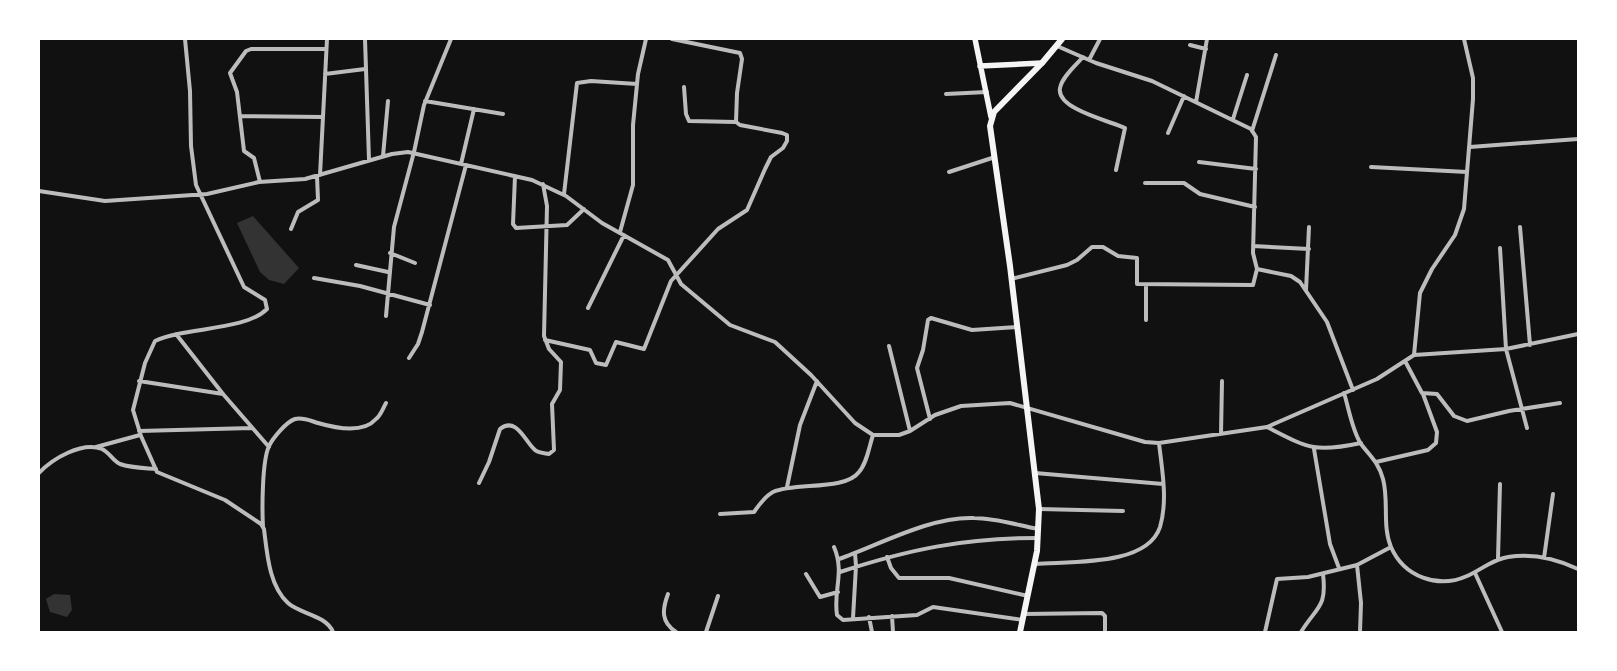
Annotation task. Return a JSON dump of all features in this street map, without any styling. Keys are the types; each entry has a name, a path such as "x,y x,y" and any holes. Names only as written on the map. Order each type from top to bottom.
{"highway":[{"path":"1020,632 1035,564 1039,509 990,126 991,116 1042,63 1062,39"}],"main road":[{"path":"975,39 991,116"},
{"path":"980,66 1042,63"}],"street":[{"path":"185,39 190,90 191,146 199,194 244,286 265,300 267,309 256,317 235,323 176,334 155,341 139,382 133,410 139,433 156,469 163,476 224,500 243,510 264,527"},
{"path":"291,229 298,212 318,200 327,39"},
{"path":"365,39 369,160"},
{"path":"386,316 388,272 394,227 414,152 425,101 451,39"},
{"path":"588,308 622,233 633,185 633,125 637,84 646,39"},
{"path":"672,39 740,53 742,58 737,93 736,122"},
{"path":"1089,60 1100,39"},
{"path":"1196,102 1207,39"},
{"path":"1414,355 1420,293 1432,269 1455,235 1464,209 1470,147 1473,78 1464,39"},
{"path":"1190,45 1206,49"},
{"path":"1011,279 1056,270 1077,260 1092,247 1098,246 1114,255 1137,258 1136,282 1146,285 1253,285 1257,269 1253,246 1256,137 1252,131 1233,119 1152,82 1089,60 1056,46"},
{"path":"260,182 254,158 244,151 236,92 230,73 246,51 280,48 326,50"},
{"path":"1252,131 1276,55"},
{"path":"1083,57 1062,82 1059,89 1060,96 1070,106 1125,128 1116,170"},
{"path":"325,74 366,69"},
{"path":"1233,119 1247,76"},
{"path":"564,194 577,83 591,81 637,84"},
{"path":"545,340 590,350 596,363 600,365 606,365 609,361 616,342 644,349 667,286 718,229 748,210 771,157 783,148 787,141 787,135 782,133 740,125 736,122 689,121 686,114 684,87"},
{"path":"946,94 987,92"},
{"path":"1168,133 1184,96"},
{"path":"383,156 388,101"},
{"path":"425,101 503,114"},
{"path":"409,358 418,344 430,305 464,164 474,108"},
{"path":"240,116 323,117"},
{"path":"1470,147 1534,144 1578,139"},
{"path":"39,192 105,201 212,194 260,182 319,175 402,152 414,152 543,184 564,194 584,209 668,260 686,289 722,320 730,325 771,340 794,359 855,423 873,435 899,434 910,431 949,410 972,404 1010,403 1145,442 1159,443 1267,427 1353,390 1391,371 1414,355 1506,349 1578,334"},
{"path":"949,172 994,157"},
{"path":"1199,162 1256,169"},
{"path":"1371,167 1467,172"},
{"path":"515,176 514,226 516,228 546,228 568,225 584,209"},
{"path":"1145,183 1184,183 1200,194 1254,207"},
{"path":"479,483 502,426 506,425 520,430 534,450 549,454 554,450 552,404 560,390 561,367 560,362 549,349 545,340 546,200 543,184"},
{"path":"1306,291 1309,227"},
{"path":"1520,227 1530,345"},
{"path":"1253,246 1309,249"},
{"path":"1500,248 1506,349 1527,428"},
{"path":"390,253 414,263"},
{"path":"356,265 388,272"},
{"path":"1257,269 1297,279 1327,322 1353,390"},
{"path":"314,278 346,283 430,305"},
{"path":"1146,285 1146,320"},
{"path":"930,419 917,368 918,360 923,350 928,320 932,318 972,330 1016,327"},
{"path":"176,334 223,394 269,447"},
{"path":"889,346 910,431"},
{"path":"1376,462 1428,450 1436,443 1437,432 1424,394 1405,361"},
{"path":"787,487 800,424 816,381"},
{"path":"1221,434 1222,381"},
{"path":"139,382 223,394"},
{"path":"1344,393 1361,443 1376,462 1384,483 1387,530 1391,547 1401,562 1423,578 1445,582 1475,573 1498,559 1518,555 1566,563 1578,569"},
{"path":"1424,394 1437,394 1454,416 1467,421 1560,403"},
{"path":"333,632 325,623 288,603 278,592 273,578 264,527 265,476 269,447 288,423 295,419 346,428 362,428 378,418 386,403"},
{"path":"1267,427 1314,449 1326,449 1361,443"},
{"path":"39,473 53,460 80,449 94,448 139,433 252,428"},
{"path":"720,514 748,514 754,512 772,493 787,487 839,482 851,478 862,468 873,435"},
{"path":"1035,564 1124,556 1148,545 1156,536 1160,525 1163,484 1159,443"},
{"path":"94,448 105,450 121,464 156,469"},
{"path":"1314,449 1324,497 1330,544 1339,568"},
{"path":"1035,473 1163,484"},
{"path":"1498,559 1500,484"},
{"path":"1544,558 1553,494"},
{"path":"1039,509 1123,511"},
{"path":"838,559 955,518 974,518 1038,529"},
{"path":"840,572 887,557 977,539 1038,538"},
{"path":"834,547 840,572 837,615 843,620 917,615 933,607 1024,617 1102,613 1105,616 1105,632"},
{"path":"1265,632 1277,578 1323,574 1339,568 1357,565 1391,547"},
{"path":"853,618 855,553"},
{"path":"887,557 891,568 899,578 949,578 1028,596"},
{"path":"1357,565 1361,603 1360,632"},
{"path":"1475,573 1502,632"},
{"path":"806,574 820,597 838,592"},
{"path":"1301,632 1322,605 1325,588 1323,574"},
{"path":"668,594 663,613 667,624 676,632"},
{"path":"706,632 718,596"},
{"path":"892,616 893,632"},
{"path":"869,617 872,632"}],"shaded area":[{"path":"253,216 299,268 284,284 269,280 260,272 237,223"},
{"path":"54,594 70,595 72,610 67,617 50,612 46,599"}]}
